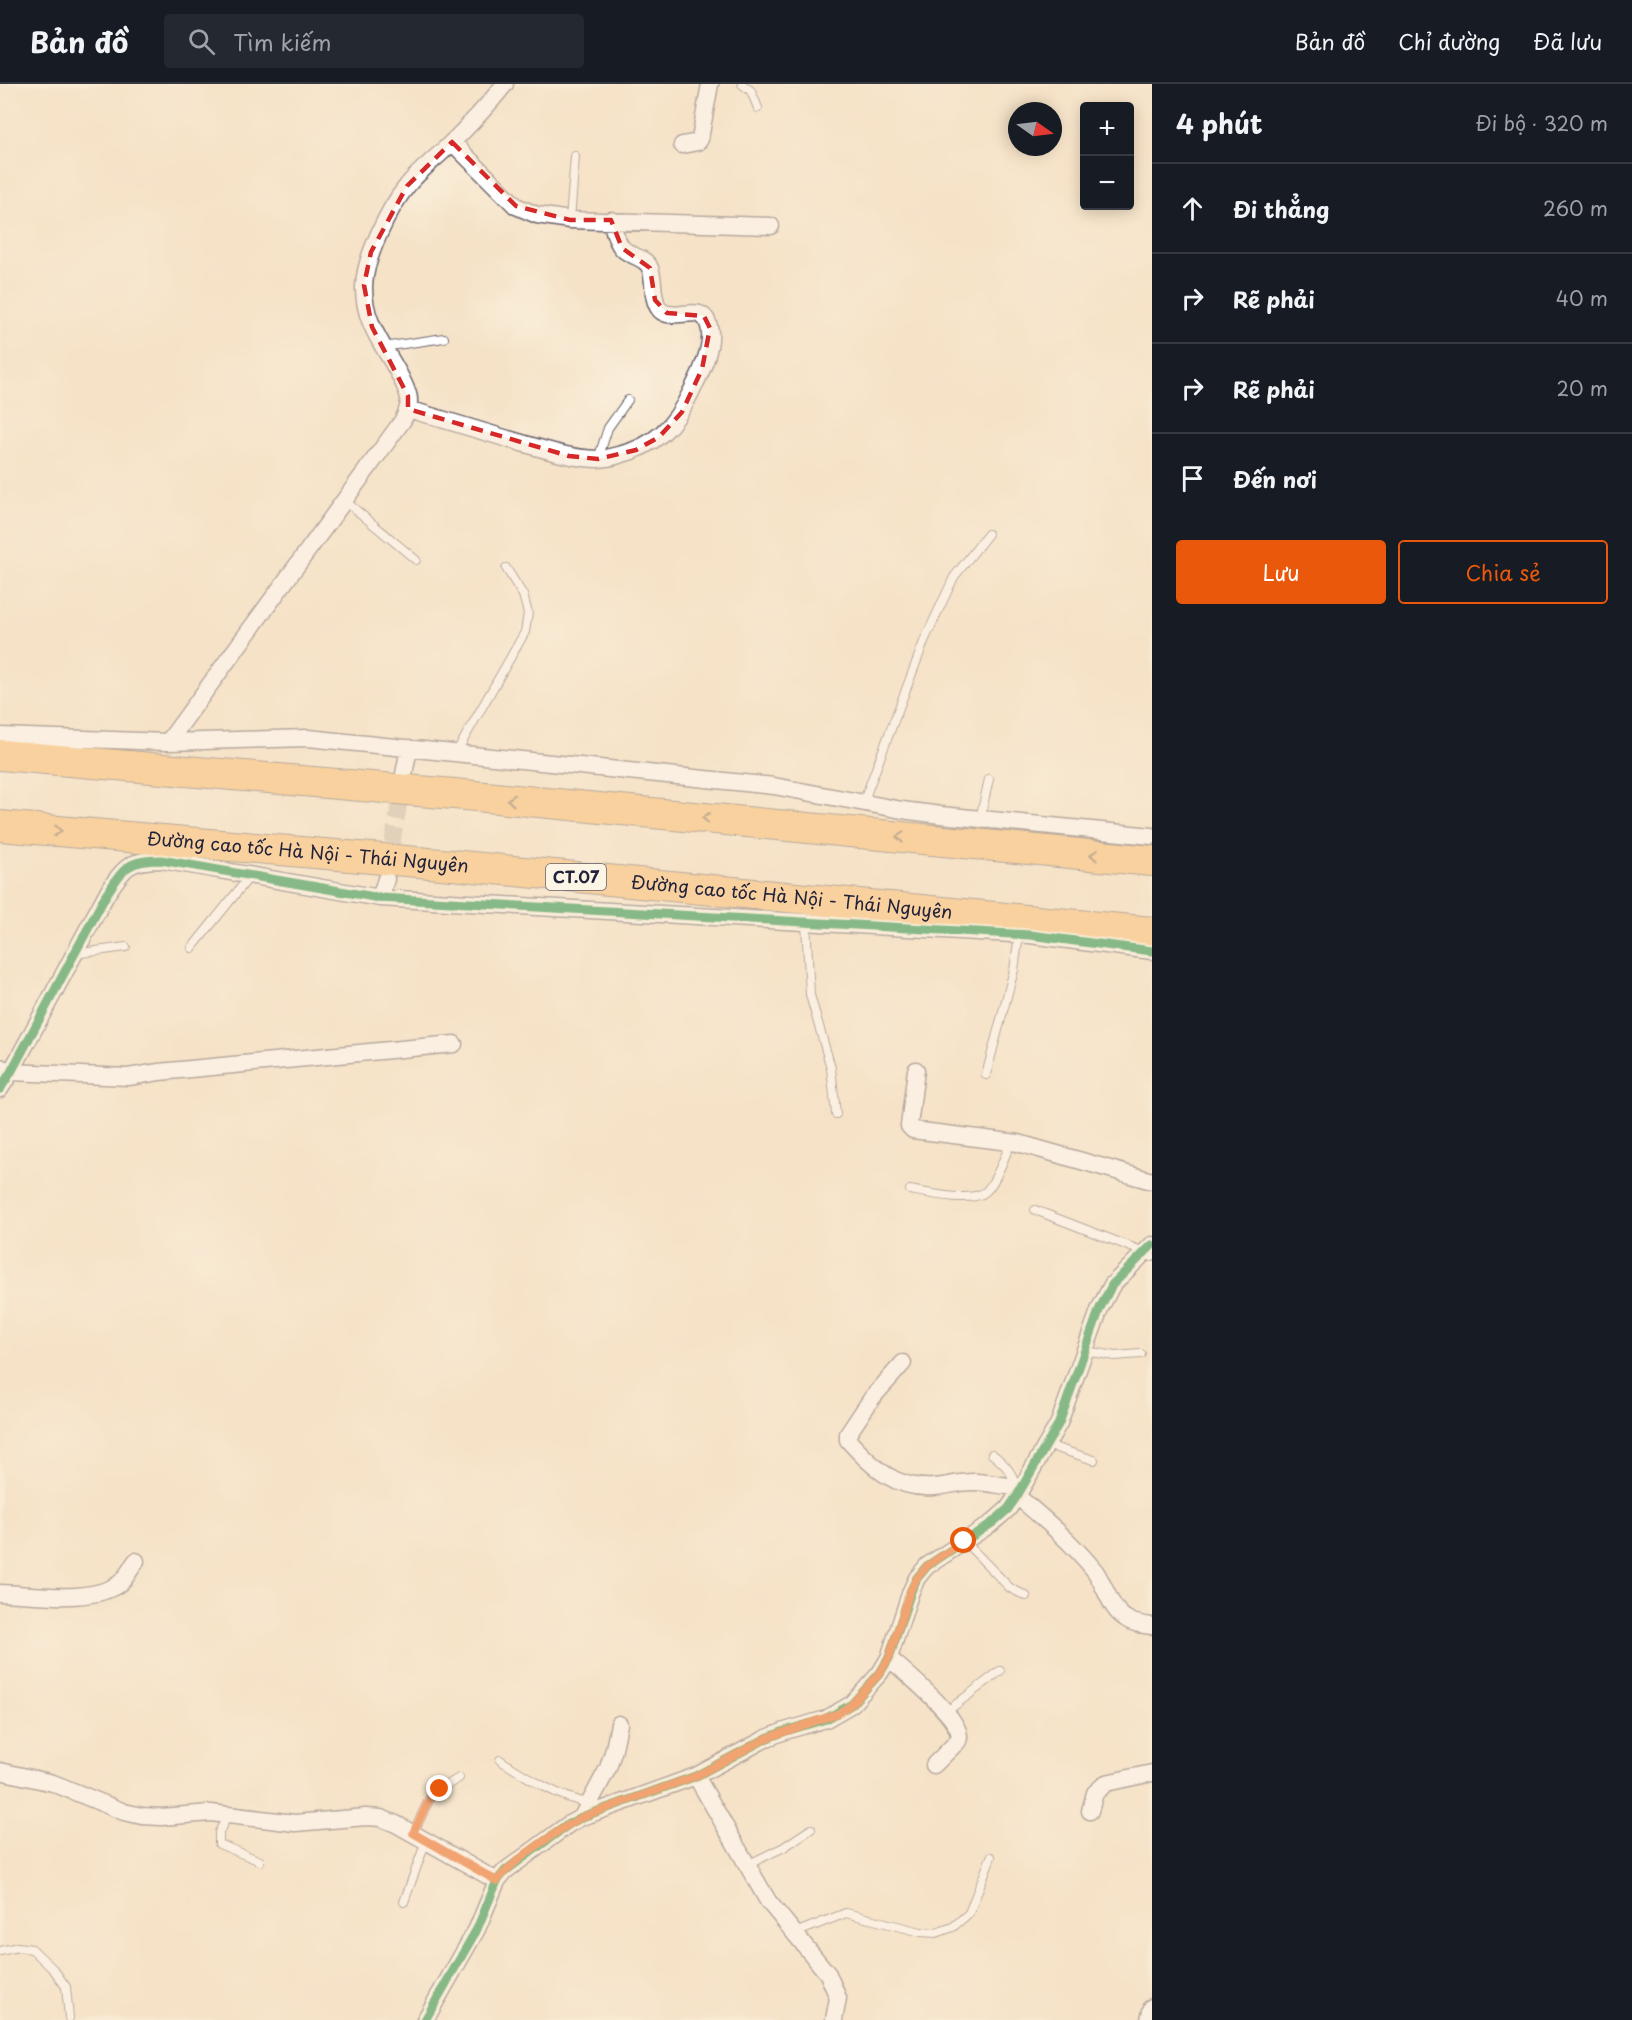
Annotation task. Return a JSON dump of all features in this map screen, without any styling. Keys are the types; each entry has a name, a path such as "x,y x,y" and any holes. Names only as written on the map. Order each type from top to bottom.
{"highway":[{"path":"0,755 454,794 1152,861"},
{"name":"Đường cao tốc Hà Nội - Thái Nguyên","path":"0,826 441,864 1152,932"}],"street":[{"path":"168,742 403,420 408,409 408,396 366,311 364,285 371,252 381,229 407,186 486,107 505,84"},
{"path":"682,145 698,142 700,139 710,84"},
{"path":"452,142 516,206 537,215 570,220 771,225"},
{"path":"408,409 569,456 598,459 636,450 659,437 682,412 702,369 709,339 709,325 704,316 699,314 661,311 655,300 650,268 643,260 622,248 618,243 611,220"},
{"path":"0,736 168,742 308,738 774,786 902,810 1152,836"},
{"path":"404,774 409,748"},
{"path":"0,1089 5,1070 74,955 111,887 122,872 134,862 161,860 380,898 1019,935 1152,951"},
{"path":"380,898 386,879"},
{"path":"5,1070 128,1077 159,1072 454,1044"},
{"path":"916,1070 909,1126 913,1130 1011,1141 1152,1180"},
{"path":"585,1810 696,1776 767,1738 839,1713 852,1704 873,1681 889,1658 910,1591 917,1578 927,1566 992,1523 1008,1509 1051,1447 1092,1353 1100,1308 1112,1285 1149,1252"},
{"path":"903,1363 872,1398 848,1434 848,1440 862,1455 891,1480 911,1486 934,1487 975,1482 1019,1490 1093,1569 1115,1608 1124,1618 1137,1624 1152,1626"},
{"path":"0,1593 85,1596 106,1592 122,1582 136,1561"},
{"path":"889,1658 946,1712 959,1729 960,1736 934,1765"},
{"path":"425,2020 477,1929 497,1881 505,1871 585,1810 608,1768 619,1724"},
{"path":"0,1771 53,1783 124,1812 142,1816 161,1817 211,1813 295,1823 373,1818 396,1824 497,1881"},
{"path":"1089,1811 1095,1793 1106,1783 1152,1773"},
{"path":"696,1776 768,1901 828,1974 838,1998 834,2020"},
{"path":"1149,2020 1152,2007"}],"lane":[{"path":"742,84 751,91 758,108"},
{"path":"570,220 575,156"},
{"path":"383,347 444,338"},
{"path":"598,459 608,428 628,400"},
{"path":"344,500 416,560"},
{"path":"863,803 930,629 954,577 988,534"},
{"path":"456,753 525,633 528,613 523,595 506,568"},
{"path":"980,819 989,779"},
{"path":"192,948 250,876"},
{"path":"806,922 810,995 831,1068 836,1114"},
{"path":"986,1076 1014,970 1019,935"},
{"path":"74,955 126,947"},
{"path":"910,1190 950,1196 976,1196 985,1192 1003,1163 1011,1141"},
{"path":"1035,1210 1149,1252"},
{"path":"1092,1353 1115,1356 1141,1354"},
{"path":"1051,1447 1094,1460"},
{"path":"992,1454 1011,1472 1019,1490"},
{"path":"964,1541 1010,1588 1026,1596"},
{"path":"946,1712 1000,1671"},
{"path":"500,1760 528,1778 576,1801 585,1810"},
{"path":"404,1902 430,1798 459,1778"},
{"path":"228,1814 219,1832 219,1844 260,1861"},
{"path":"747,1864 784,1846 811,1829"},
{"path":"795,1933 846,1913 921,1932 936,1933 953,1927 969,1912 991,1857"},
{"path":"0,1951 18,1947 32,1949 54,1970 66,1987 69,2018"}],"highlighted area":[{"path":"452,142 516,206 570,220 611,220 622,248 650,268 655,300 667,313 704,316 710,328 702,369 682,412 659,437 636,450 598,459 569,456 408,409 408,396 372,327 364,285 371,252 407,186"}],"tunnel":[{"path":"388,867 403,783"}],"cycle path":[{"path":"0,1089 117,878 133,864 150,860 380,898 1030,935 1152,951"},
{"path":"425,2020 477,1929 497,1881 505,1871 582,1817 696,1776 767,1738 826,1719 852,1704 880,1673 889,1658 917,1578 927,1566 992,1523 1008,1509 1017,1496 1059,1423 1100,1308 1112,1285 1152,1245"}],"route":[{"path":"440,1789 430,1798 413,1833 497,1881 505,1871 582,1817 696,1776 767,1738 826,1719 852,1704 880,1673 889,1658 910,1591 917,1578 927,1566 964,1541"}]}
